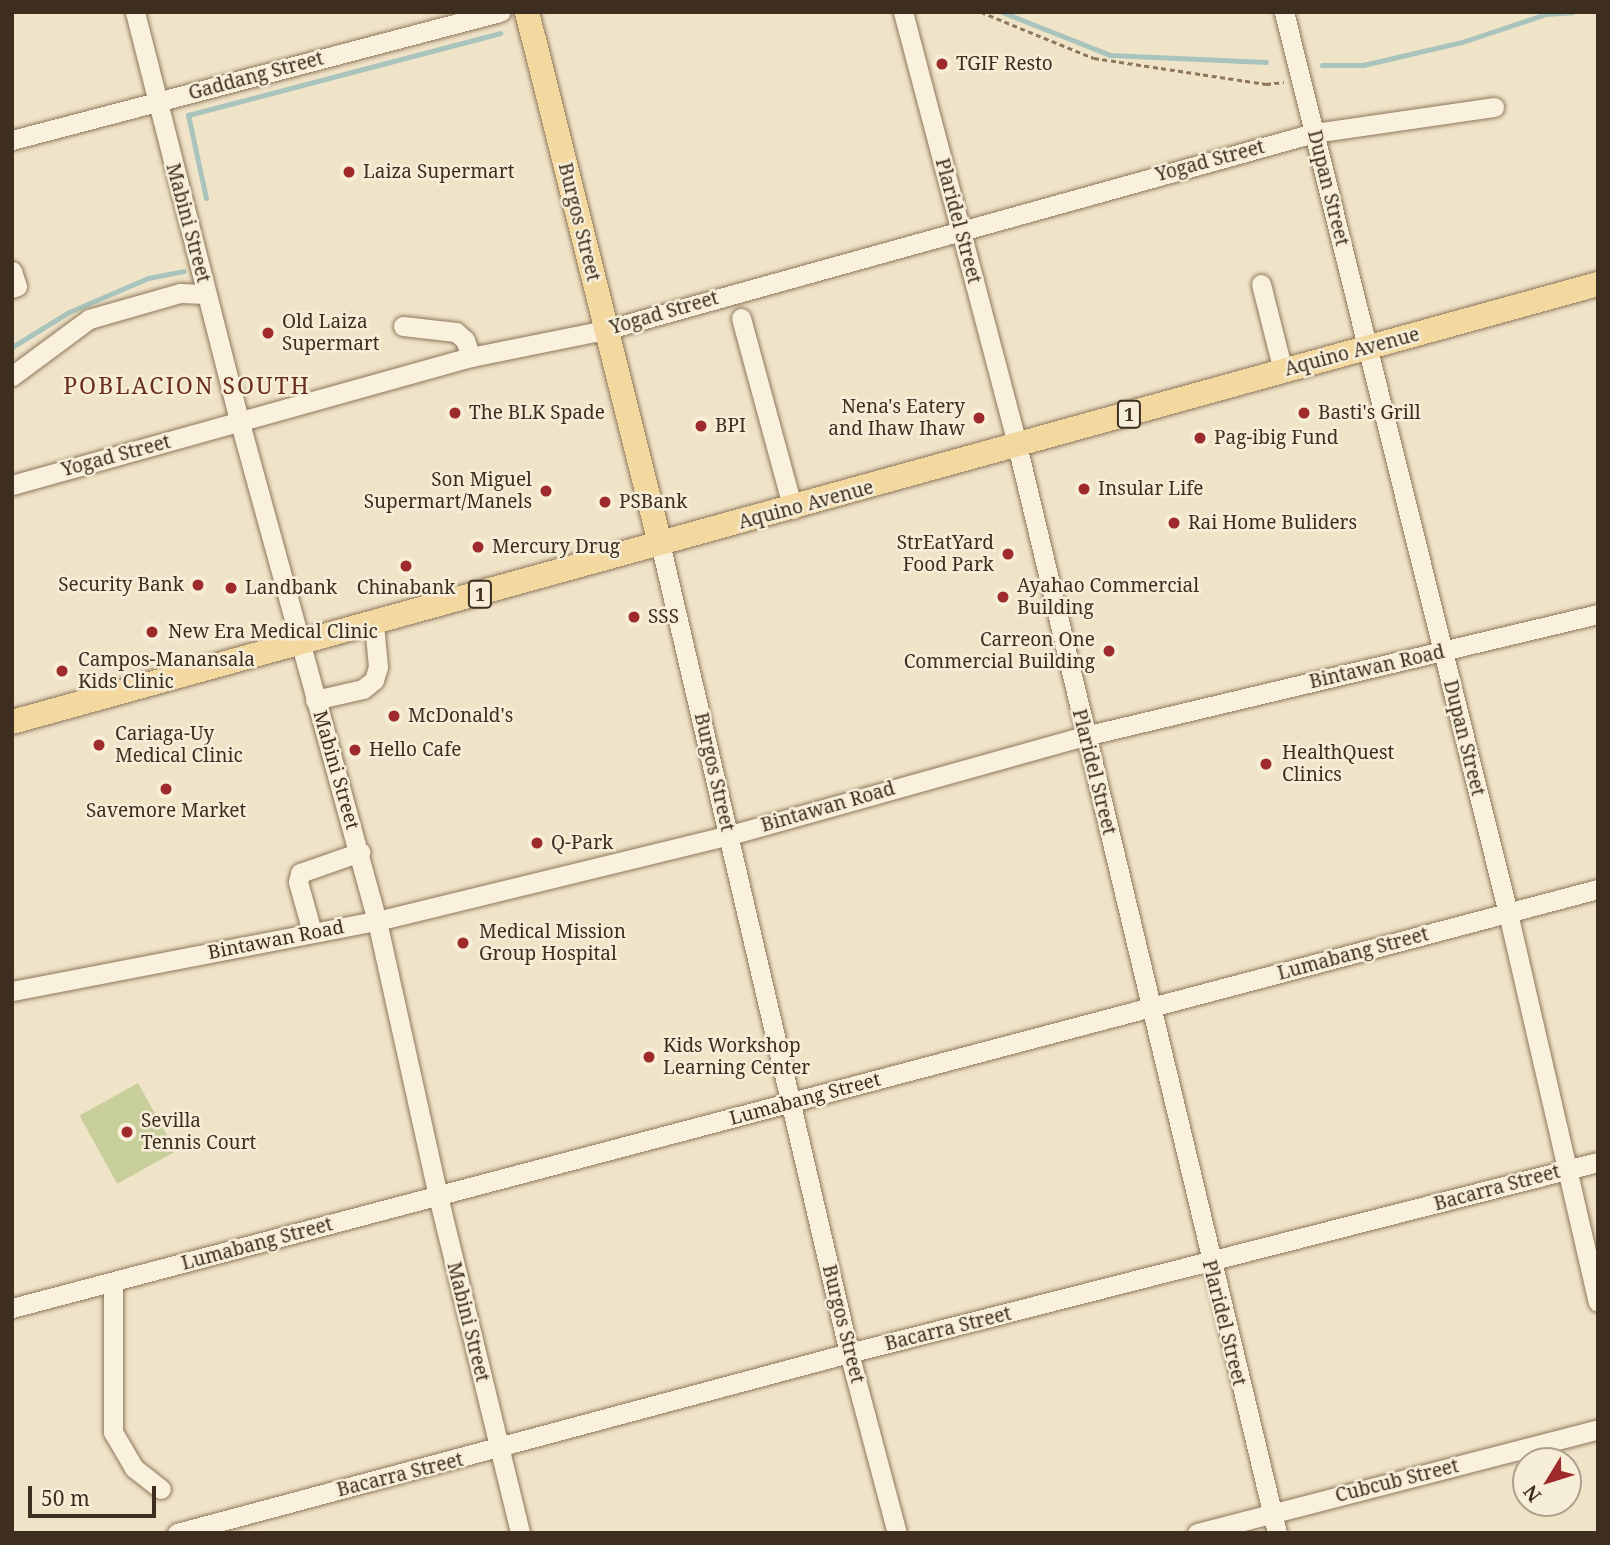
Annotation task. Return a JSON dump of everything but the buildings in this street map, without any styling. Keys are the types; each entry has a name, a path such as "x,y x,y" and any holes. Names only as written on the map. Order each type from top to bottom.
{"main road":[{"name":"Burgos Street","path":"527,12 660,543"},
{"name":"Aquino Avenue","path":"12,722 660,543 793,509 1598,284"}],"street":[{"name":"Mabini Street","path":"135,12 240,423 315,700 360,852 438,1196 520,1533"},
{"name":"Gaddang Street","path":"12,141 500,12"},
{"name":"Plaridel Street","path":"903,12 1017,445 1209,1263 1276,1533"},
{"name":"Dupan Street","path":"1284,12 1508,913 1598,1302"},
{"name":"Yogad Street","path":"12,485 471,357 605,330 960,228 1314,132 1494,107"},
{"path":"12,271 16,286 12,288"},
{"path":"1261,284 1283,371"},
{"path":"12,376 89,318 180,293 206,294"},
{"path":"741,318 793,509"},
{"path":"403,326 456,332 465,340 471,357"},
{"name":"Burgos Street","path":"660,543 849,1353 898,1533"},
{"name":"Bintawan Road","path":"12,991 377,921 730,835 1085,736 1598,614"},
{"path":"315,700 363,690 374,680 378,667 374,624"},
{"path":"312,932 298,882 300,873 360,852"},
{"name":"Lumabang Street","path":"12,1308 1598,889"},
{"name":"Bacarra Street","path":"177,1533 499,1450 849,1353 1598,1162"},
{"path":"113,1282 113,1432 134,1468 161,1489"},
{"name":"Cubcub Street","path":"1197,1533 1598,1429"}],"path":[{"path":"981,12 1054,44 1116,63 1142,63 1266,84 1301,79"}],"green space":[{"name":"Sevilla Tennis Court","path":"138,1083 176,1151 117,1184 79,1115"}],"waterway":[{"path":"1002,12 1110,55 1266,62"},
{"path":"1322,65 1363,65 1462,42 1546,14 1572,12"},
{"path":"206,198 188,115 500,33"},
{"path":"12,347 69,312 148,278 183,271"}],"place":[{"name":"TGIF Resto","path":"942,64"},
{"name":"Laiza Supermart","path":"349,172"},
{"name":"Old Laiza Supermart","path":"268,333"},
{"name":"The BLK Spade","path":"455,413"},
{"name":"Basti's Grill","path":"1304,413"},
{"name":"Nena's Eatery and Ihaw Ihaw","path":"979,418"},
{"name":"BPI","path":"701,426"},
{"name":"Pag-ibig Fund","path":"1200,438"},
{"name":"Insular Life","path":"1084,489"},
{"name":"Son Miguel Supermart/Manels","path":"546,491"},
{"name":"PSBank","path":"605,502"},
{"name":"Rai Home Buliders","path":"1174,523"},
{"name":"Mercury Drug","path":"478,547"},
{"name":"StrEatYard Food Park","path":"1008,554"},
{"name":"Chinabank","path":"406,566"},
{"name":"Security Bank","path":"198,585"},
{"name":"Landbank","path":"231,588"},
{"name":"Ayahao Commercial Building","path":"1003,597"},
{"name":"SSS","path":"634,617"},
{"name":"New Era Medical Clinic","path":"152,632"},
{"name":"Carreon One Commercial Building","path":"1109,651"},
{"name":"Campos-Manansala Kids Clinic","path":"62,671"},
{"name":"McDonald's","path":"394,716"},
{"name":"Cariaga-Uy Medical Clinic","path":"99,745"},
{"name":"Hello Cafe","path":"355,750"},
{"name":"HealthQuest Clinics","path":"1266,764"},
{"name":"Savemore Market","path":"166,789"},
{"name":"Q-Park","path":"537,843"},
{"name":"Medical Mission Group Hospital","path":"463,943"},
{"name":"Kids Workshop Learning Center","path":"649,1057"},
{"name":"Sevilla Tennis Court","path":"127,1132"}],"district":[{"name":"POBLACION SOUTH","path":"187,385"}]}
